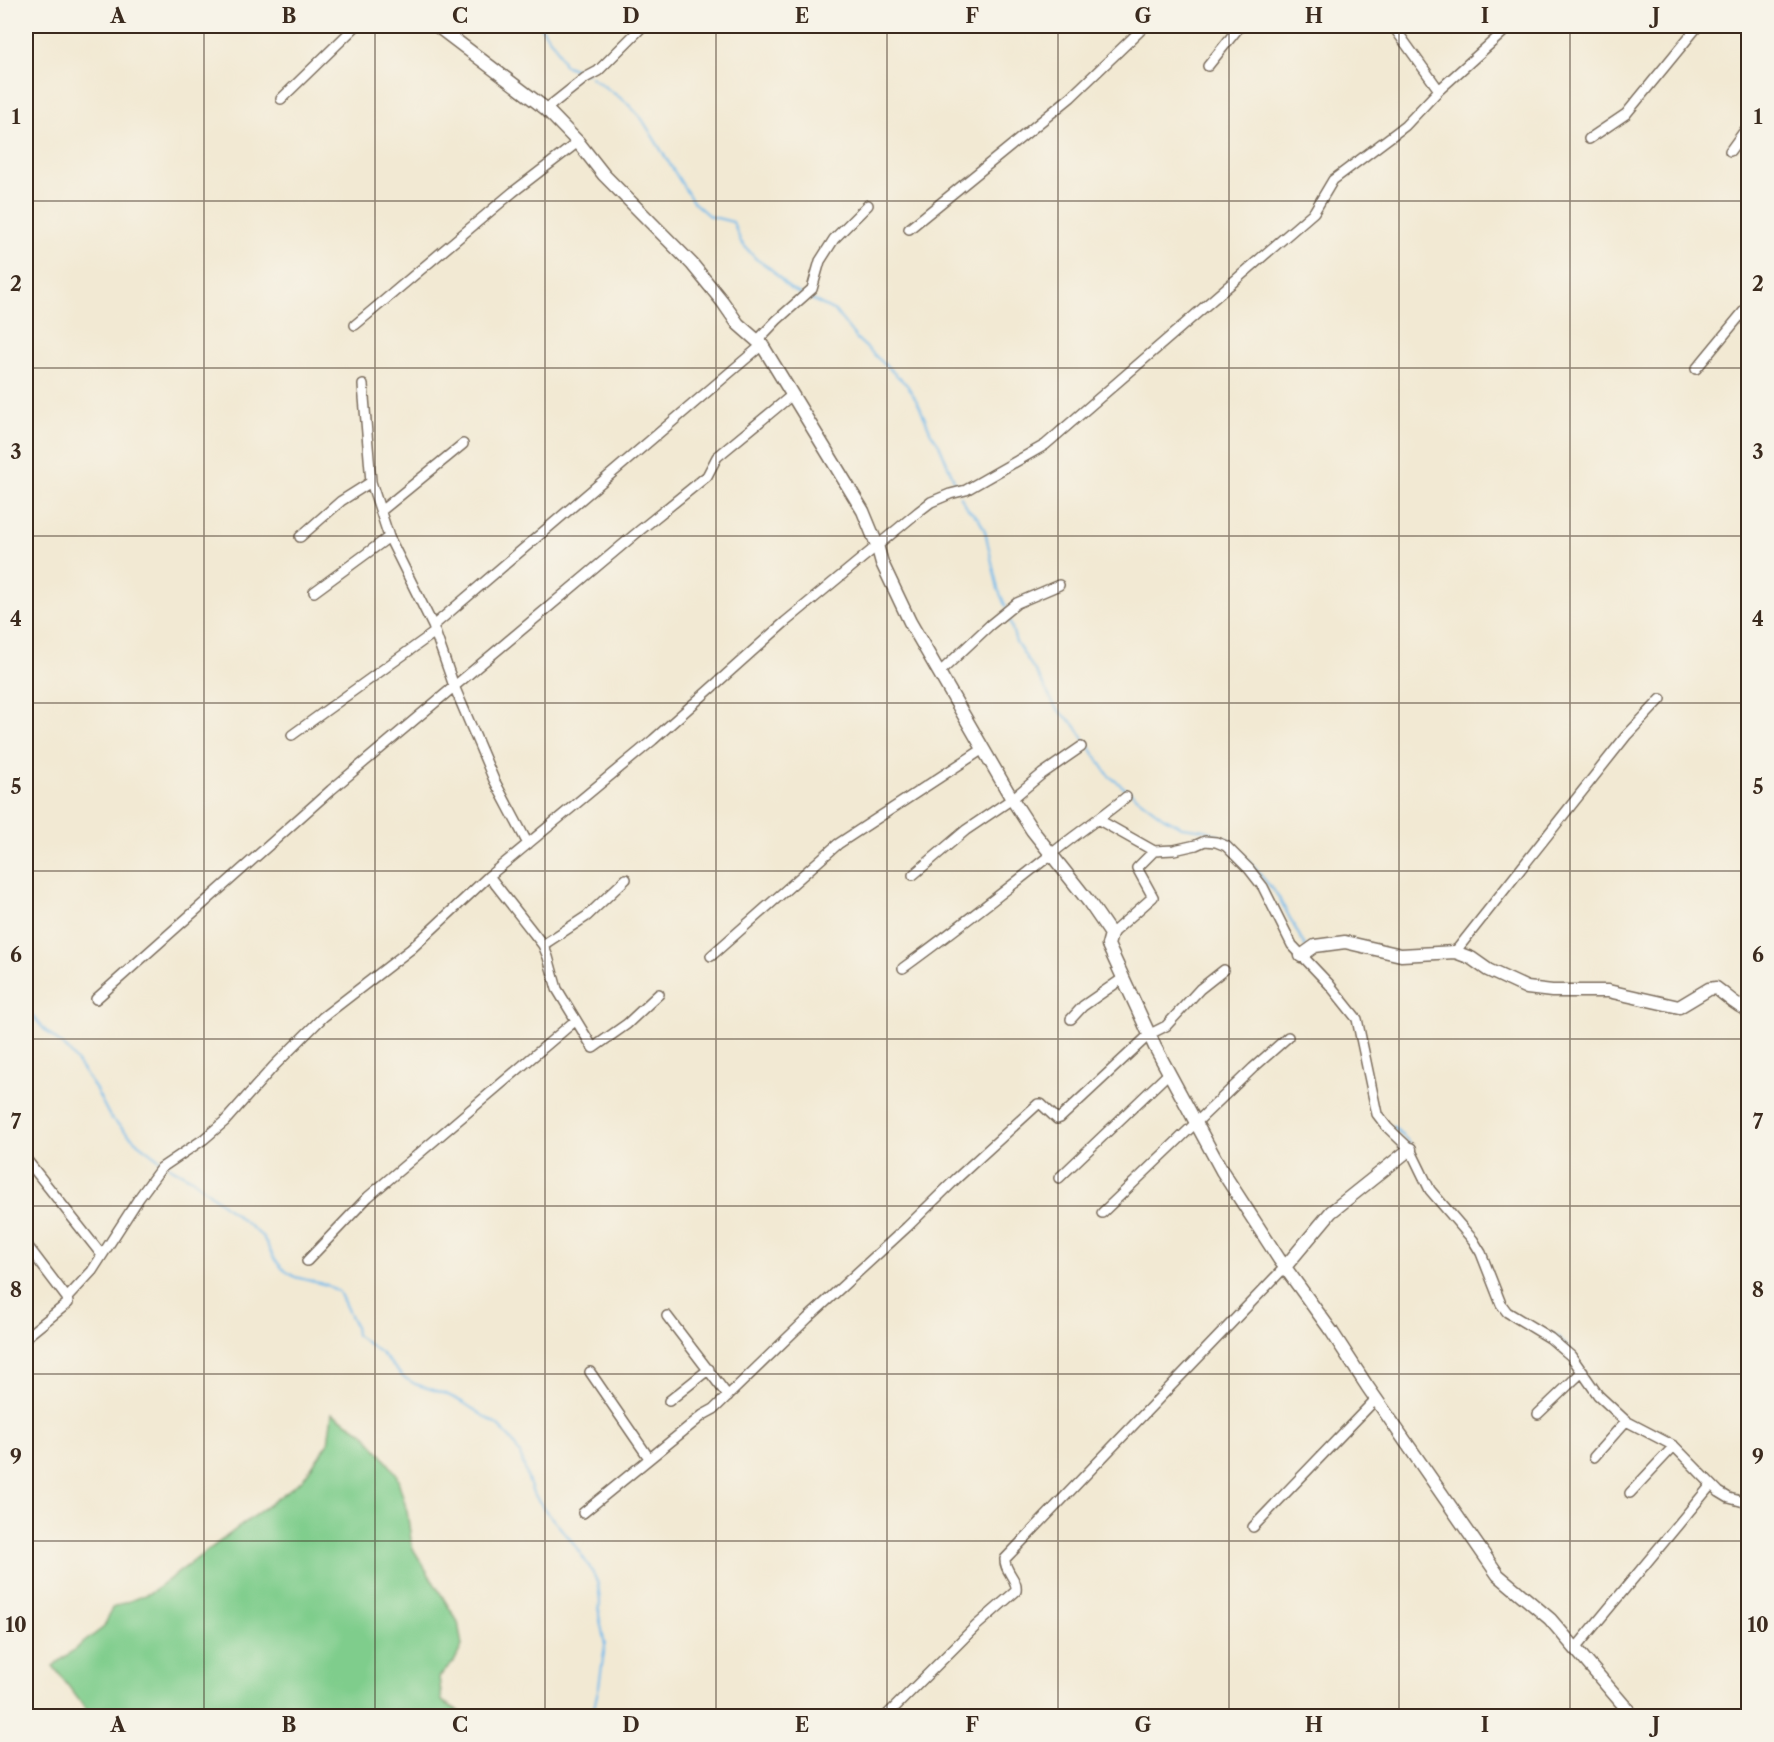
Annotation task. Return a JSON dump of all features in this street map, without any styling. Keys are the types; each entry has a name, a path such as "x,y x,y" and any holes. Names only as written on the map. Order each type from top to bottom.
{"street":[{"path":"281,99 356,26"},
{"path":"437,26 546,109 578,142 604,176 692,264 738,324 760,343 863,511 892,588 1011,800 1111,934"},
{"path":"546,109 598,70 643,26"},
{"path":"909,229 1071,97 1145,26"},
{"path":"1208,66 1240,26"},
{"path":"1393,26 1439,90"},
{"path":"67,1298 92,1271 101,1254 160,1168 204,1139 225,1121 274,1066 323,1017 411,949 489,876 653,740 785,622 931,502 966,490 1046,445 1314,212 1333,180 1405,126 1439,90 1510,26"},
{"path":"1590,139 1626,114 1698,26"},
{"path":"1730,151 1749,126"},
{"path":"355,325 513,192 578,142"},
{"path":"292,735 434,629 760,343 777,320 812,289 820,261 834,239 868,205"},
{"path":"1696,369 1749,306"},
{"path":"363,386 371,482 389,537 434,629 454,686 494,780 528,844"},
{"path":"96,999 330,790 707,476 717,457 792,395"},
{"path":"381,511 463,444"},
{"path":"300,537 341,501 371,482"},
{"path":"314,592 389,537"},
{"path":"939,673 1017,603 1059,585"},
{"path":"1455,952 1619,744 1661,699"},
{"path":"913,875 966,830 1011,800 1042,774 1081,747"},
{"path":"711,956 838,844 983,749"},
{"path":"903,968 951,934 1052,853 1100,820 1126,797"},
{"path":"1100,820 1154,851 1174,850 1205,841 1216,842 1226,846 1249,869 1263,887 1292,945 1329,984 1357,1019 1377,1114 1410,1149 1430,1190 1473,1240 1481,1253 1501,1304 1507,1312 1550,1338 1571,1356 1598,1395 1626,1421 1674,1446 1711,1485 1729,1498 1749,1503"},
{"path":"1154,851 1137,868 1153,897 1111,934 1108,945 1155,1047 1222,1171 1285,1267 1498,1575 1550,1619 1633,1716"},
{"path":"489,876 543,945 557,989 591,1047 595,1048 627,1024 659,994"},
{"path":"543,945 587,916 626,879"},
{"path":"1301,956 1315,946 1345,942 1401,955 1455,952 1527,988 1552,991 1608,991 1679,1007 1709,989 1716,988 1741,1008 1749,1010"},
{"path":"583,1513 703,1414 714,1409 808,1318 1038,1104 1058,1119 1150,1034 1166,1026 1200,989 1224,970"},
{"path":"1071,1019 1083,1006 1122,979"},
{"path":"307,1262 368,1197 576,1020"},
{"path":"1102,1213 1197,1121 1288,1038"},
{"path":"1059,1178 1169,1073"},
{"path":"886,1716 976,1626 1016,1591 1017,1586 1005,1564 1005,1559 1285,1267 1331,1212 1410,1149"},
{"path":"26,1159 101,1254"},
{"path":"26,1244 67,1298 68,1303 26,1337"},
{"path":"667,1316 728,1396"},
{"path":"669,1401 709,1369"},
{"path":"1538,1414 1583,1371"},
{"path":"590,1372 649,1458"},
{"path":"1253,1527 1376,1399"},
{"path":"1594,1456 1626,1421"},
{"path":"1630,1493 1674,1446"},
{"path":"1575,1649 1711,1485"}],"green space":[{"path":"332,1413 364,1433 396,1473 407,1511 412,1547 458,1622 462,1646 454,1662 439,1677 442,1701 467,1716 91,1716 53,1666 104,1627 112,1608 152,1592 302,1480 328,1444"}],"waterway":[{"path":"540,26 556,47 564,65 587,74"},
{"path":"591,77 626,102 642,119 693,202 709,216 733,222 741,242 756,259 771,269 789,288 802,295"},
{"path":"807,297 835,311 857,339 907,385 939,444 958,490"},
{"path":"960,496 968,509 979,519 985,531 998,589 1006,607"},
{"path":"1008,615 1016,642 1056,708 1074,724 1109,776 1163,817 1182,827 1205,830 1229,840 1278,896 1305,946"},
{"path":"26,1008 44,1029 69,1051 95,1088 110,1117 164,1163"},
{"path":"1393,1126 1410,1143"},
{"path":"168,1166 192,1179 263,1237 275,1260 284,1270 295,1277 327,1285 339,1292 355,1326 356,1335 381,1353 403,1377 464,1403 497,1425 510,1438 520,1454 532,1491 571,1540 598,1583 599,1615 605,1645 592,1716"},
{"path":"1430,1180 1436,1191"},
{"path":"1550,1333 1558,1337 1571,1350"}]}
